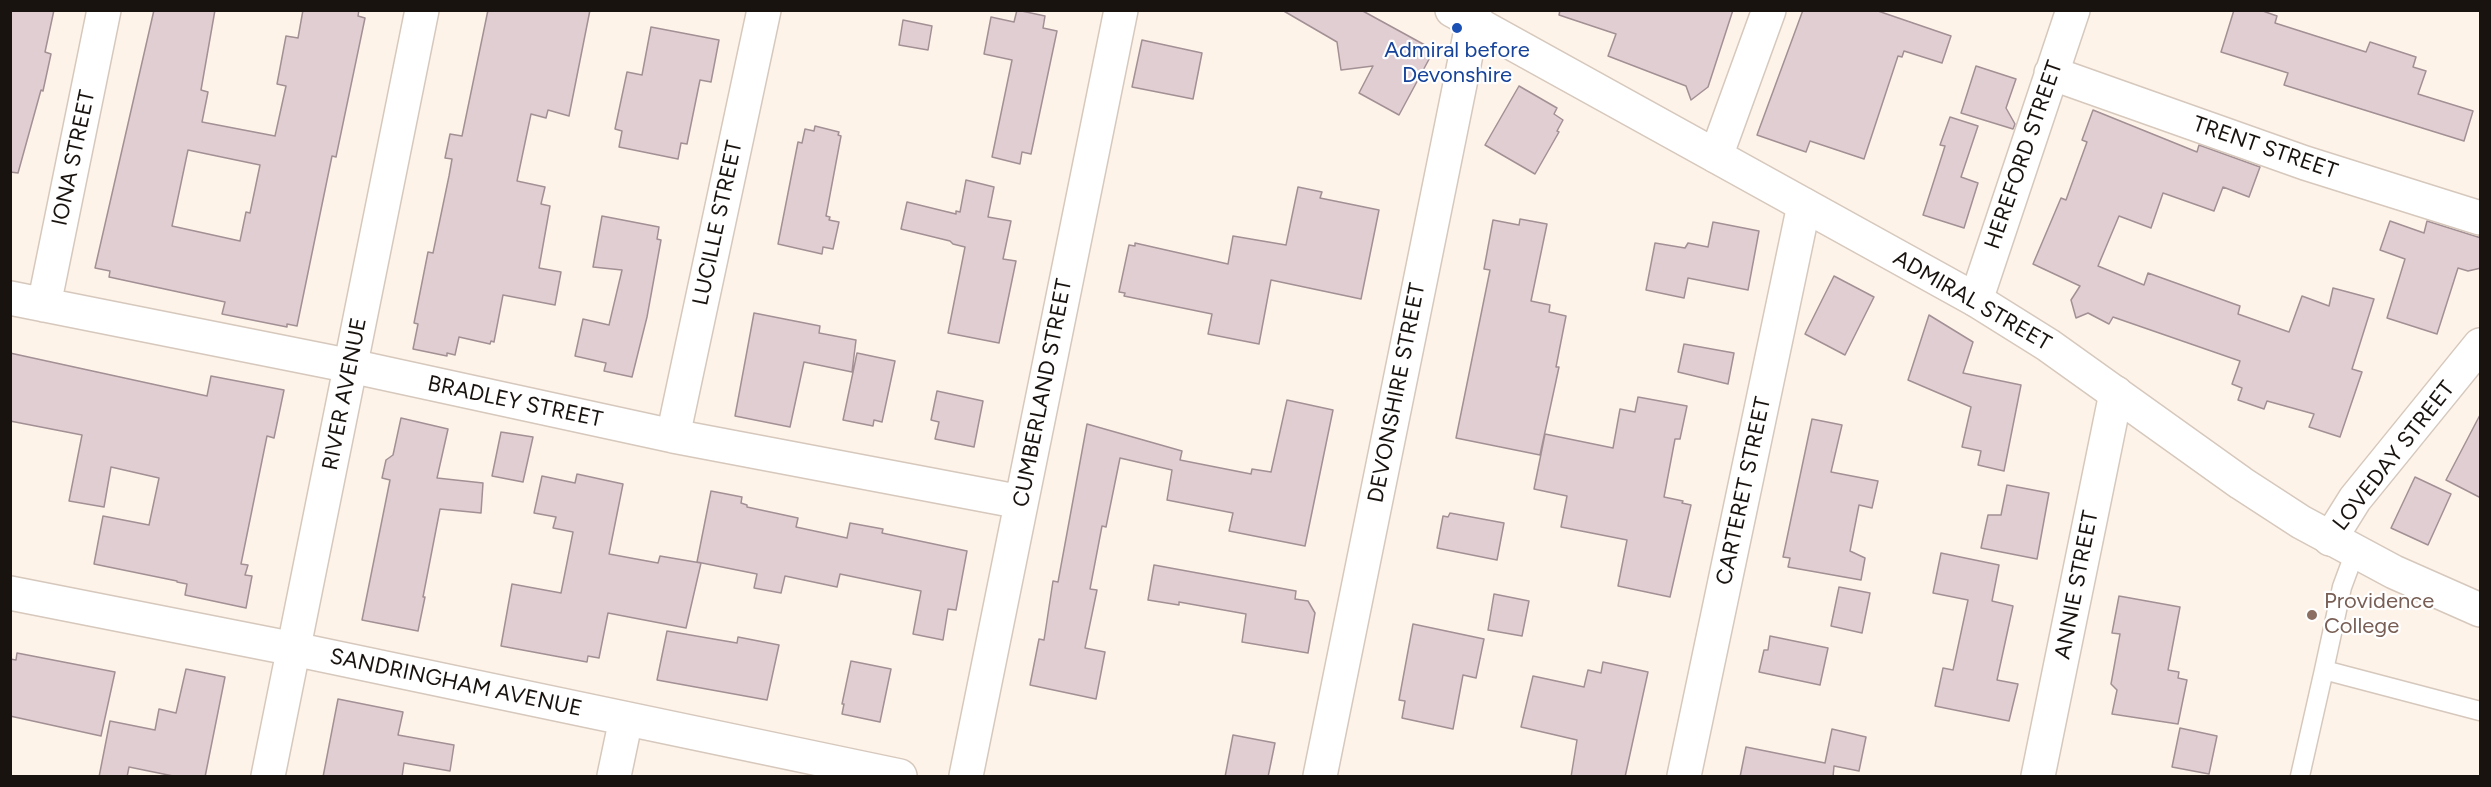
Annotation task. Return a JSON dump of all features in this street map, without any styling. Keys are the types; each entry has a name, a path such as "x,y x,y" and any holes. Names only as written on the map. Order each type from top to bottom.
{"street":[{"name":"IONA STREET","path":"44,305 104,10"},
{"name":"RIVER AVENUE","path":"268,777 422,10"},
{"name":"LUCILLE STREET","path":"673,436 764,10"},
{"name":"CUMBERLAND STREET","path":"966,777 1121,10"},
{"path":"1716,156 1769,10"},
{"name":"HEREFORD STREET","path":"1976,300 2073,10"},
{"name":"ADMIRAL STREET","path":"1466,14 1976,300 2048,345 2251,490 2343,545 2436,592 2481,610"},
{"name":"DEVONSHIRE STREET","path":"1320,777 1466,14"},
{"name":"TRENT STREET","path":"2051,74 2306,163 2481,218"},
{"name":"CARTERET STREET","path":"1684,777 1804,205"},
{"name":"BRADLEY STREET","path":"10,298 351,366 673,436 1021,502"},
{"name":"LOVEDAY STREET","path":"2343,545 2355,499 2481,345"},
{"name":"ANNIE STREET","path":"2038,777 2116,393"},
{"name":"SANDRINGHAM AVENUE","path":"10,593 294,649 900,777"},
{"path":"614,777 626,719"}],"lane":[{"path":"2300,777 2342,586 2343,545"},
{"path":"2324,670 2481,711"}],"building":[{"path":"10,10 54,10 45,52 51,54 43,91 41,90 18,173 10,172"},
{"path":"154,10 215,10 201,90 208,92 202,122 275,136 286,86 277,84 286,36 298,38 303,10 359,10 358,16 365,18 336,157 332,156 297,326 287,324 287,327 222,314 225,302 109,277 110,271 95,268","holes":["188,150 260,165 250,213 246,212 240,241 172,226"]},
{"path":"488,10 590,10 569,116 548,110 546,118 531,114 517,181 545,187 541,204 550,206 539,268 561,272 555,305 503,295 494,342 491,341 490,344 459,337 455,355 447,353 447,356 413,349 418,324 414,323 428,252 433,253 449,176 452,159 445,158 450,134 462,136"},
{"path":"1017,10 1045,16 1043,28 1057,31 1031,154 1022,152 1020,164 992,157 1012,60 984,54 991,17 1014,22"},
{"path":"1282,10 1361,10 1434,50 1399,115 1359,93 1373,66 1341,70 1337,42"},
{"path":"1560,10 1733,10 1708,87 1691,100 1686,86 1608,56 1616,34 1559,15"},
{"path":"1803,10 1875,10 1951,36 1942,63 1904,51 1902,57 1898,56 1864,159 1810,141 1806,152 1757,135"},
{"path":"2234,10 2260,10 2277,16 2275,23 2366,52 2370,42 2416,57 2413,67 2426,71 2418,94 2473,111 2464,141 2284,85 2288,73 2221,52"},
{"path":"903,20 932,26 928,50 899,45"},
{"path":"651,27 719,40 711,82 700,80 687,144 681,143 678,159 619,147 622,131 615,129 627,72 642,75"},
{"path":"1142,40 1202,53 1193,99 1132,87"},
{"path":"1976,66 2016,79 2006,108 2015,124 2013,129 1961,113"},
{"path":"1519,86 1557,108 1554,114 1563,120 1557,131 1559,132 1535,174 1485,145"},
{"path":"2093,110 2197,152 2199,145 2260,167 2249,197 2223,187 2214,211 2163,193 2151,228 2119,216 2098,266 2144,285 2148,273 2240,306 2238,314 2289,332 2302,296 2329,306 2333,288 2374,299 2352,369 2362,372 2340,437 2309,427 2314,414 2267,401 2264,409 2238,400 2242,388 2232,384 2240,361 2113,317 2109,324 2088,313 2076,318 2071,300 2080,286 2033,264 2061,198 2066,200 2087,142 2082,140"},
{"path":"1950,117 1978,126 1961,177 1978,183 1964,228 1923,215 1945,146 1940,145"},
{"path":"815,126 839,132 838,135 841,136 826,216 830,217 829,220 839,222 833,249 823,247 822,254 778,244 798,142 802,143 805,129 814,131"},
{"path":"966,180 994,187 988,217 1011,221 1003,259 1016,261 999,343 948,333 965,247 901,229 907,202 956,214 956,211 960,212"},
{"path":"1298,187 1322,192 1320,198 1379,210 1361,299 1271,280 1259,344 1208,334 1212,314 1124,296 1125,293 1119,292 1129,245 1135,246 1135,243 1228,264 1233,236 1286,245"},
{"path":"602,216 659,227 657,239 661,240 647,317 632,377 604,371 606,363 575,356 583,319 609,325 622,270 593,267"},
{"path":"1520,219 1547,224 1531,301 1550,305 1549,312 1566,316 1556,367 1559,367 1540,455 1456,438 1490,270 1484,269 1493,220 1519,225"},
{"path":"2390,221 2424,233 2427,221 2481,238 2481,268 2468,271 2458,268 2437,334 2387,318 2405,259 2380,250"},
{"path":"1713,222 1759,231 1748,290 1688,278 1684,298 1646,290 1655,243 1685,248 1688,243 1708,247"},
{"path":"1834,276 1874,297 1845,355 1805,334"},
{"path":"754,313 820,326 819,333 856,340 852,372 804,362 790,427 735,416"},
{"path":"1929,315 1973,342 1963,373 2021,385 2004,471 1978,465 1981,451 1962,447 1971,407 1908,380"},
{"path":"1684,344 1734,353 1728,384 1678,372"},
{"path":"10,353 207,396 211,376 284,390 274,438 267,436 241,564 248,565 245,575 252,576 246,608 185,595 187,584 177,581 94,564 103,516 149,525 159,478 111,467 104,507 69,501 82,435 10,421"},
{"path":"857,353 895,361 882,422 874,420 873,426 843,420"},
{"path":"937,391 983,401 974,447 935,439 939,422 931,420"},
{"path":"1638,397 1687,406 1680,439 1675,439 1664,497 1691,505 1670,597 1618,586 1627,540 1561,527 1567,496 1534,489 1545,434 1613,448 1620,409 1635,412"},
{"path":"1287,400 1333,410 1305,546 1229,531 1233,513 1167,500 1172,470 1120,458 1106,527 1102,526 1090,589 1097,590 1085,648 1105,652 1096,699 1030,685 1039,639 1044,640 1053,581 1058,582 1087,424 1182,451 1180,460 1251,474 1252,469 1271,472"},
{"path":"2481,413 2481,498 2446,480"},
{"path":"401,418 448,429 437,478 483,483 481,513 440,509 418,631 362,620 390,480 382,478 386,460 393,455"},
{"path":"1812,419 1842,425 1831,472 1878,481 1872,508 1859,505 1850,551 1865,558 1861,580 1788,567 1790,558 1783,557"},
{"path":"501,432 533,437 523,482 492,476"},
{"path":"577,474 623,484 609,554 658,563 660,556 701,563 686,628 608,613 599,658 588,656 587,662 501,646 512,584 561,593 573,532 553,528 556,517 534,513 542,476 575,483"},
{"path":"2415,477 2451,494 2428,545 2391,528"},
{"path":"2007,485 2049,493 2037,559 1981,548 1988,515 2001,515"},
{"path":"711,491 742,497 741,503 747,507 798,518 796,527 847,538 850,523 883,529 882,533 967,551 956,610 948,609 943,640 913,634 921,591 840,574 837,587 785,576 781,593 754,588 757,574 697,562"},
{"path":"1450,513 1504,523 1497,560 1437,548 1443,516 1448,517"},
{"path":"1941,553 1999,565 1992,601 2013,606 1997,680 2018,684 2009,721 1935,706 1943,668 1953,670 1968,600 1933,593"},
{"path":"1154,565 1296,591 1295,599 1308,601 1315,613 1308,653 1242,642 1246,614 1179,602 1179,605 1148,600"},
{"path":"1839,587 1870,593 1862,633 1831,626"},
{"path":"1494,594 1529,601 1522,636 1488,630"},
{"path":"2119,596 2180,607 2168,670 2179,672 2178,678 2187,680 2178,724 2112,714 2117,690 2111,684 2120,634 2112,633"},
{"path":"1413,624 1484,639 1476,678 1463,675 1453,729 1402,718 1405,701 1399,700"},
{"path":"667,631 737,643 738,637 779,645 767,700 657,680"},
{"path":"1770,636 1828,648 1820,685 1759,672 1764,650 1768,650"},
{"path":"17,653 115,672 101,736 10,716 10,659 16,660"},
{"path":"851,661 891,669 880,722 842,714"},
{"path":"1603,662 1648,672 1625,777 1571,777 1577,740 1521,727 1533,676 1584,687 1588,670 1601,673"},
{"path":"186,669 225,677 205,777 178,777 129,767 127,777 99,777 110,721 155,730 159,709 176,713"},
{"path":"338,699 403,712 398,735 454,745 450,771 404,763 402,777 323,777"},
{"path":"2180,728 2217,736 2209,774 2172,767"},
{"path":"1832,729 1866,737 1859,771 1834,766 1833,777 1740,777 1746,747 1825,763"},
{"path":"1233,735 1275,743 1268,777 1225,777"}],"place":[{"name":"Admiral before Devonshire","path":"1457,28"},
{"name":"Providence College","path":"2312,615"}]}
